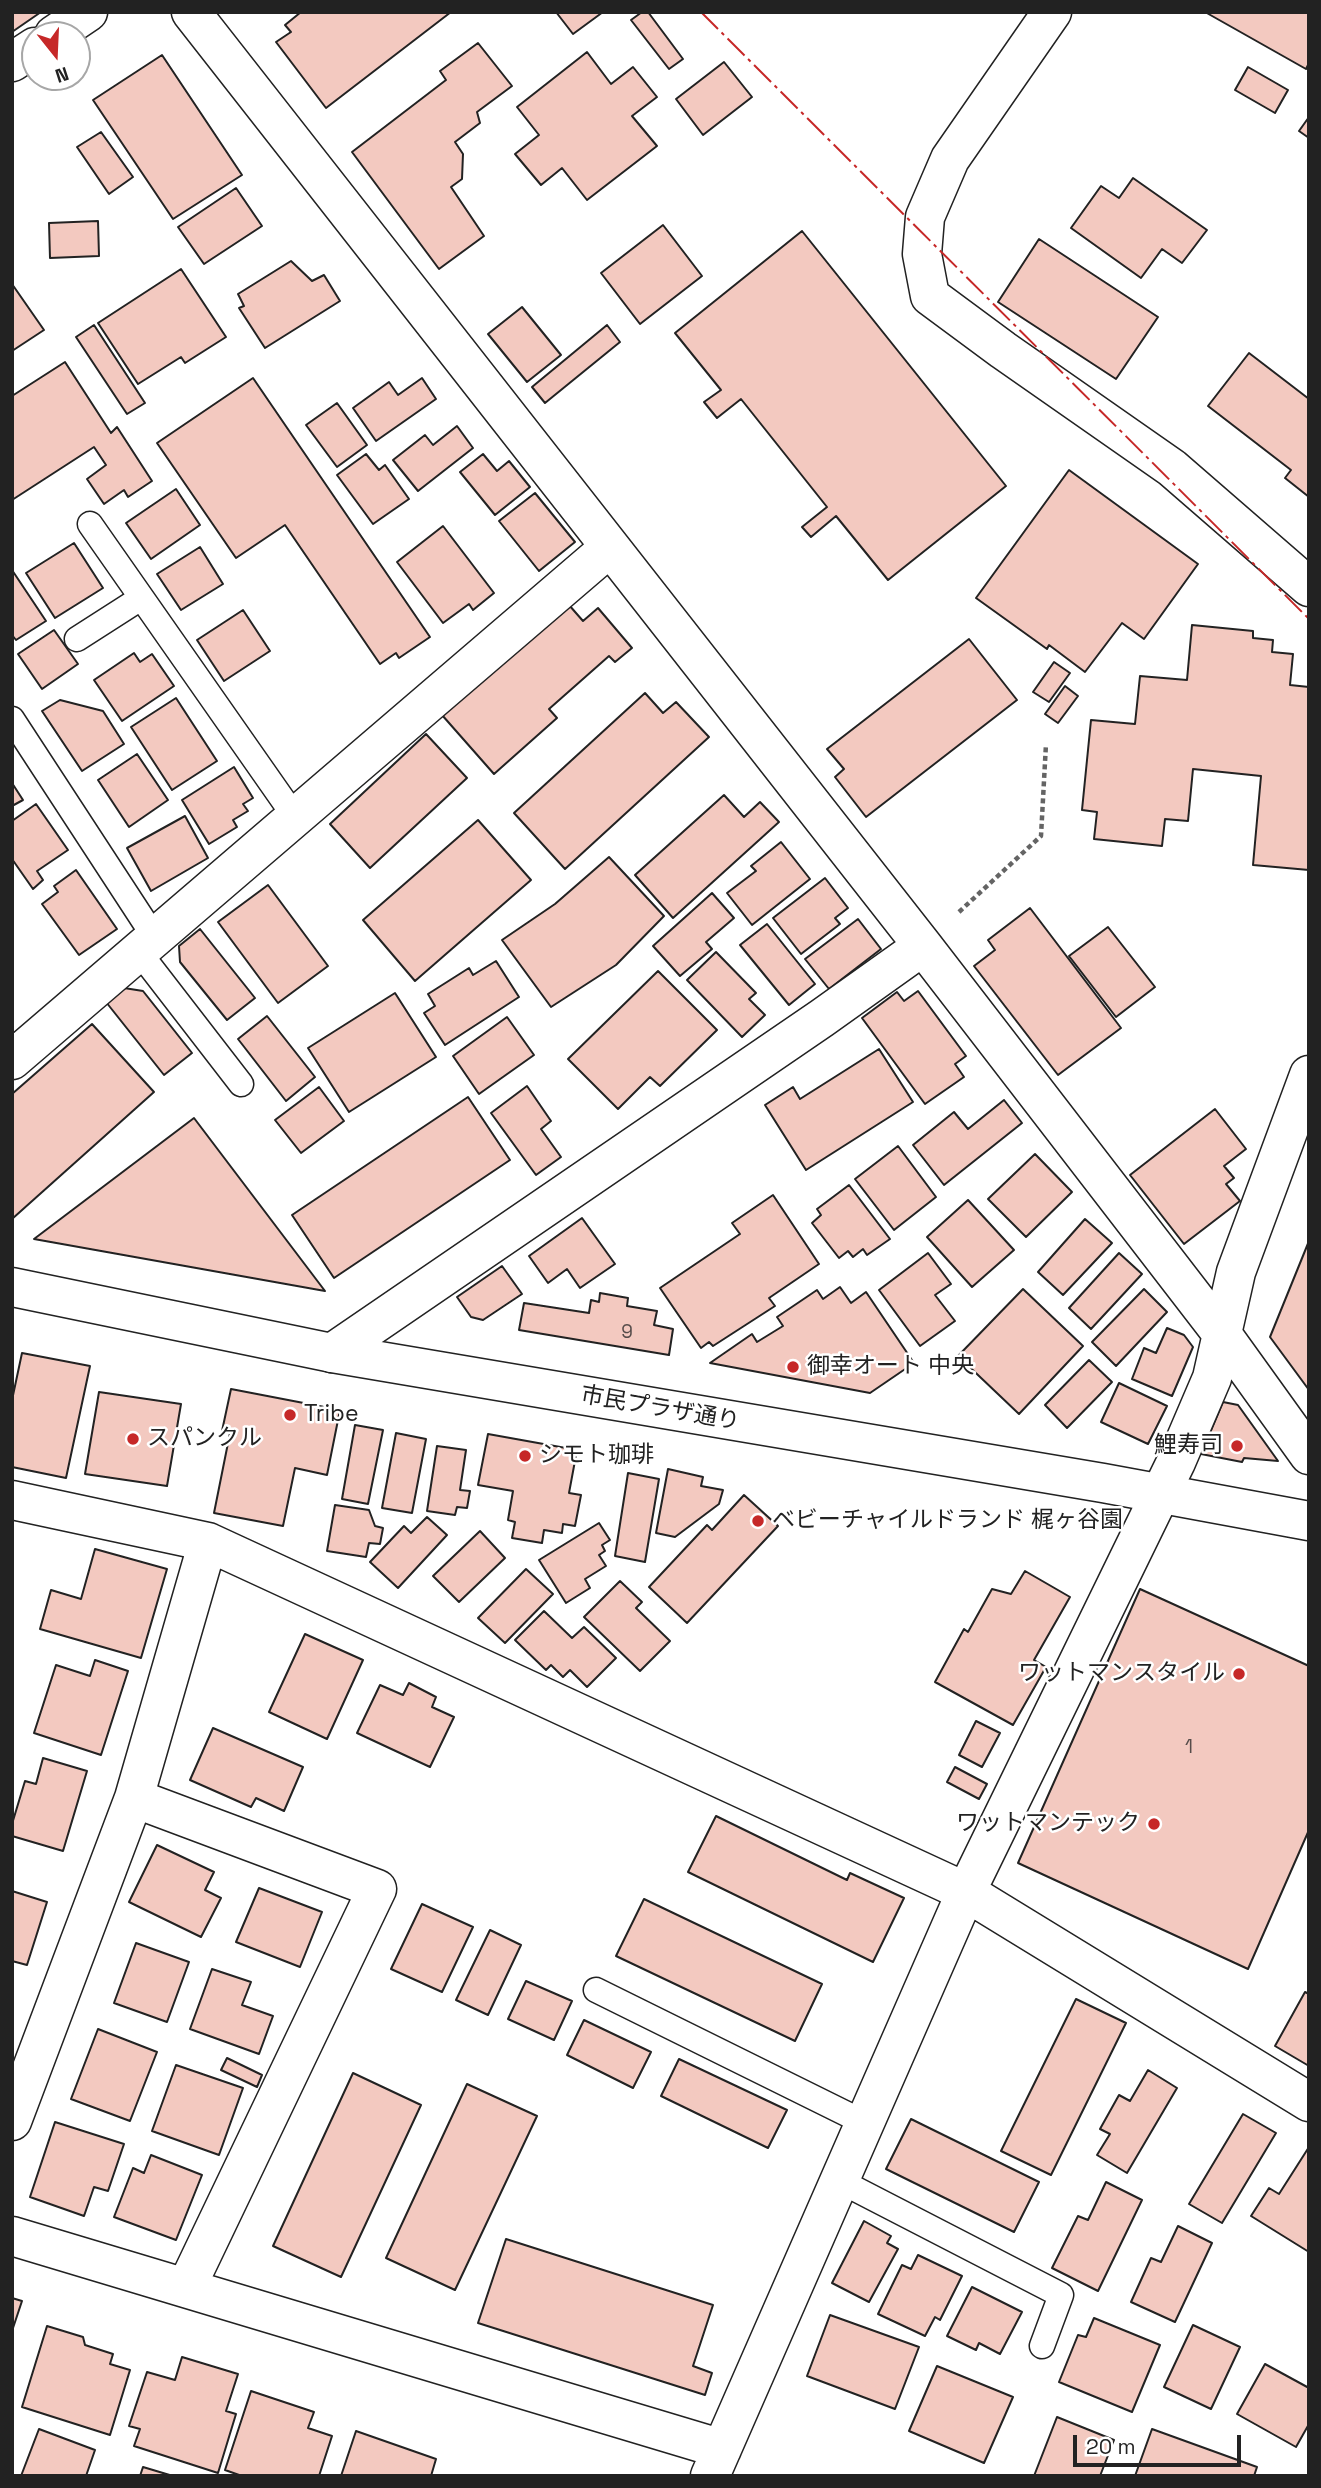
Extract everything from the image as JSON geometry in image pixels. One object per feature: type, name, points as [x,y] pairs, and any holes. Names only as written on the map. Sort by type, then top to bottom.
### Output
[{"type":"street","points":[[191,12],[923,946],[1222,1334],[1309,1455]]},
{"type":"street","points":[[1052,12],[950,159],[925,217],[922,254],[930,296],[1172,468],[1309,587]]},
{"type":"street","points":[[12,1060],[609,548]]},
{"type":"street","points":[[332,1353],[923,946]]},
{"type":"street","points":[[12,2236],[186,2288],[716,2463],[966,1892],[1160,1493],[1212,1378],[1236,1272],[1309,1075]]},
{"type":"street","name":"市民プラザ通り","points":[[12,1287],[332,1353],[1160,1493],[1309,1521]]},
{"type":"street","points":[[12,1500],[208,1542],[966,1892],[1309,2102]]},
{"type":"street","points":[[12,2121],[134,1798],[208,1542]]},
{"type":"street","points":[[134,1798],[377,1889],[186,2288]]},
{"type":"lane","points":[[90,524],[295,817]]},
{"type":"lane","points":[[78,639],[141,598]]},
{"type":"lane","points":[[12,719],[147,945],[241,1084]]},
{"type":"lane","points":[[596,1990],[865,2123]]},
{"type":"lane","points":[[840,2181],[1061,2295],[1042,2346]]},
{"type":"path","points":[[923,946],[1041,836],[1046,744]]},
{"type":"building","points":[[12,12],[41,12],[28,21],[21,21],[21,26],[12,32]]},
{"type":"building","points":[[301,12],[451,12],[326,108],[276,42],[291,32],[285,25]]},
{"type":"building","points":[[556,12],[603,12],[573,34]]},
{"type":"building","points":[[642,12],[648,12],[683,59],[669,69],[631,20]]},
{"type":"building","points":[[1205,12],[1309,12],[1309,63],[1306,69]]},
{"type":"building","points":[[478,43],[512,86],[477,112],[480,123],[455,142],[463,154],[462,179],[451,187],[484,236],[439,269],[352,152],[446,80],[440,71]]},
{"type":"building","points":[[587,52],[611,84],[633,67],[657,97],[632,116],[657,146],[587,200],[562,168],[541,185],[515,154],[539,135],[517,107]]},
{"type":"building","points":[[162,55],[242,175],[173,219],[93,100]]},
{"type":"building","points":[[724,62],[752,97],[703,135],[676,99]]},
{"type":"building","points":[[1248,67],[1288,90],[1275,113],[1235,90]]},
{"type":"building","points":[[1309,117],[1309,138],[1299,131]]},
{"type":"building","points":[[101,132],[133,177],[109,194],[77,147]]},
{"type":"building","points":[[1133,178],[1207,230],[1182,263],[1162,249],[1141,278],[1071,228],[1101,186],[1119,198]]},
{"type":"building","points":[[236,188],[262,226],[204,264],[178,227]]},
{"type":"building","points":[[98,221],[99,256],[50,258],[49,223]]},
{"type":"building","points":[[663,225],[702,276],[640,324],[601,273]]},
{"type":"building","points":[[802,231],[1006,486],[888,580],[836,516],[811,537],[802,527],[827,507],[741,399],[717,418],[704,402],[721,390],[675,333]]},
{"type":"building","points":[[1039,239],[1158,317],[1116,379],[998,302]]},
{"type":"building","points":[[291,261],[312,281],[324,275],[340,301],[265,348],[239,308],[244,306],[238,294]]},
{"type":"building","points":[[181,269],[226,337],[185,363],[181,357],[138,384],[98,323]]},
{"type":"building","points":[[12,284],[44,330],[12,351]]},
{"type":"building","points":[[522,307],[561,355],[527,382],[488,334]]},
{"type":"building","points":[[94,325],[145,403],[127,414],[76,337]]},
{"type":"building","points":[[607,325],[620,342],[545,403],[532,387]]},
{"type":"building","points":[[1249,353],[1309,399],[1309,497],[1285,478],[1291,470],[1208,406]]},
{"type":"building","points":[[65,362],[111,433],[117,427],[152,481],[128,497],[124,490],[104,504],[87,479],[106,465],[94,447],[12,500],[12,396]]},
{"type":"building","points":[[253,378],[430,637],[399,658],[396,653],[380,664],[285,525],[236,558],[157,443]]},
{"type":"building","points":[[422,378],[436,399],[376,441],[353,408],[389,382],[398,395]]},
{"type":"building","points":[[337,403],[367,445],[337,467],[306,425]]},
{"type":"building","points":[[457,426],[473,448],[418,491],[393,460],[425,435],[433,445]]},
{"type":"building","points":[[366,454],[379,470],[385,465],[409,499],[373,524],[337,475]]},
{"type":"building","points":[[483,454],[497,471],[509,461],[530,487],[495,515],[460,472]]},
{"type":"building","points":[[1069,470],[1198,564],[1144,639],[1122,623],[1085,672],[1049,645],[1047,649],[976,598]]},
{"type":"building","points":[[176,489],[200,525],[151,559],[126,523]]},
{"type":"building","points":[[535,493],[575,542],[539,571],[499,521]]},
{"type":"building","points":[[443,526],[494,593],[473,610],[469,604],[443,623],[397,562]]},
{"type":"building","points":[[74,543],[103,588],[55,618],[26,573]]},
{"type":"building","points":[[200,547],[223,584],[181,610],[157,574]]},
{"type":"building","points":[[12,570],[46,621],[16,640],[12,635]]},
{"type":"building","points":[[569,605],[583,621],[598,608],[632,648],[615,662],[609,656],[549,709],[557,718],[494,774],[442,715]]},
{"type":"building","points":[[243,610],[270,651],[224,681],[197,640]]},
{"type":"building","points":[[1192,625],[1253,631],[1253,638],[1273,640],[1272,652],[1293,654],[1290,685],[1309,687],[1309,870],[1253,865],[1261,776],[1193,769],[1188,821],[1165,819],[1162,846],[1094,839],[1097,812],[1082,810],[1091,720],[1135,724],[1140,676],[1187,680]]},
{"type":"building","points":[[54,630],[78,664],[42,689],[18,654]]},
{"type":"building","points":[[969,639],[1017,700],[866,817],[835,777],[844,769],[827,749]]},
{"type":"building","points":[[134,653],[140,662],[152,654],[174,686],[122,721],[94,680]]},
{"type":"building","points":[[1054,662],[1070,673],[1049,702],[1033,692]]},
{"type":"building","points":[[1065,686],[1078,696],[1058,723],[1045,714]]},
{"type":"building","points":[[645,693],[663,713],[676,702],[709,737],[565,869],[514,813]]},
{"type":"building","points":[[176,698],[217,761],[172,790],[131,727]]},
{"type":"building","points":[[60,700],[103,711],[124,744],[82,771],[42,711]]},
{"type":"building","points":[[426,734],[467,778],[370,868],[330,824]]},
{"type":"building","points":[[137,754],[168,800],[129,827],[98,780]]},
{"type":"building","points":[[234,767],[253,798],[243,804],[248,811],[233,820],[237,827],[209,844],[182,800]]},
{"type":"building","points":[[12,783],[23,800],[12,806]]},
{"type":"building","points":[[724,795],[744,817],[760,802],[779,822],[673,918],[635,875]]},
{"type":"building","points":[[36,804],[68,850],[37,871],[43,880],[33,889],[12,859],[12,821]]},
{"type":"building","points":[[185,816],[208,858],[151,891],[127,848]]},
{"type":"building","points":[[478,820],[531,880],[415,981],[363,920]]},
{"type":"building","points":[[781,842],[810,879],[752,925],[727,893],[756,871],[751,866]]},
{"type":"building","points":[[609,857],[664,916],[616,965],[551,1007],[502,940],[555,904]]},
{"type":"building","points":[[76,870],[117,929],[79,955],[42,904],[58,892],[54,886]]},
{"type":"building","points":[[825,878],[848,908],[835,918],[840,924],[801,954],[773,918]]},
{"type":"building","points":[[268,885],[328,966],[278,1003],[218,922]]},
{"type":"building","points":[[712,893],[734,918],[706,942],[712,949],[680,976],[653,946]]},
{"type":"building","points":[[1030,908],[1121,1028],[1058,1075],[974,966],[995,950],[988,940]]},
{"type":"building","points":[[858,919],[881,949],[829,989],[805,959]]},
{"type":"building","points":[[767,924],[815,984],[789,1005],[740,945]]},
{"type":"building","points":[[1108,927],[1155,987],[1116,1017],[1069,956]]},
{"type":"building","points":[[200,929],[255,998],[227,1020],[180,962],[179,946]]},
{"type":"building","points":[[716,952],[756,993],[749,999],[765,1015],[742,1037],[687,980]]},
{"type":"building","points":[[496,961],[519,997],[445,1045],[424,1013],[435,1006],[428,994],[469,968],[473,975]]},
{"type":"building","points":[[658,971],[717,1030],[660,1086],[650,1077],[618,1109],[568,1059]]},
{"type":"building","points":[[124,988],[143,991],[192,1053],[164,1075],[106,1002]]},
{"type":"building","points":[[918,991],[966,1056],[955,1064],[964,1077],[925,1104],[862,1018],[897,992],[904,1001]]},
{"type":"building","points":[[395,993],[436,1057],[349,1112],[308,1048]]},
{"type":"building","points":[[267,1016],[315,1077],[286,1101],[238,1039]]},
{"type":"building","points":[[507,1017],[534,1055],[479,1094],[453,1056]]},
{"type":"building","points":[[92,1024],[154,1092],[12,1219],[12,1094]]},
{"type":"building","points":[[879,1049],[913,1102],[806,1170],[765,1105],[793,1087],[800,1099]]},
{"type":"building","points":[[527,1086],[551,1121],[541,1129],[561,1157],[536,1175],[491,1113]]},
{"type":"building","points":[[319,1087],[344,1121],[301,1153],[275,1120]]},
{"type":"building","points":[[468,1097],[510,1160],[334,1278],[292,1215]]},
{"type":"building","points":[[1004,1100],[1022,1123],[944,1185],[913,1145],[954,1112],[968,1129]]},
{"type":"building","points":[[1215,1109],[1246,1149],[1224,1166],[1234,1178],[1226,1184],[1240,1201],[1184,1244],[1130,1175]]},
{"type":"building","points":[[194,1118],[325,1291],[34,1239]]},
{"type":"building","points":[[898,1146],[936,1197],[894,1230],[855,1179]]},
{"type":"building","points":[[1035,1154],[1072,1192],[1026,1237],[988,1199]]},
{"type":"building","points":[[849,1185],[890,1239],[867,1255],[863,1249],[853,1257],[848,1251],[839,1258],[812,1223],[821,1215],[817,1209]]},
{"type":"building","points":[[773,1195],[819,1264],[769,1298],[775,1306],[713,1346],[709,1342],[701,1348],[660,1288],[740,1234],[732,1223]]},
{"type":"building","points":[[968,1200],[1014,1250],[972,1287],[927,1237]]},
{"type":"building","points":[[582,1218],[615,1264],[580,1288],[567,1269],[548,1283],[529,1256]]},
{"type":"building","points":[[1085,1219],[1112,1243],[1063,1295],[1038,1272]]},
{"type":"building","points":[[1309,1241],[1309,1390],[1270,1337]]},
{"type":"building","points":[[928,1253],[951,1284],[935,1295],[955,1321],[920,1346],[879,1290]]},
{"type":"building","points":[[1119,1253],[1142,1274],[1091,1329],[1069,1308]]},
{"type":"building","points":[[502,1266],[522,1294],[483,1320],[471,1317],[457,1297]]},
{"type":"building","points":[[840,1287],[851,1303],[866,1292],[914,1363],[870,1393],[710,1363],[752,1334],[757,1342],[783,1326],[777,1317],[817,1290],[823,1299]]},
{"type":"building","points":[[1023,1289],[1083,1346],[1019,1414],[958,1356]]},
{"type":"building","points":[[1144,1289],[1167,1312],[1116,1366],[1092,1342]]},
{"type":"building","points":[[600,1293],[628,1298],[627,1306],[657,1311],[654,1325],[673,1329],[669,1355],[519,1330],[524,1303],[589,1313],[591,1300],[599,1302]]},
{"type":"building","points":[[1167,1328],[1184,1335],[1193,1347],[1172,1396],[1132,1379],[1144,1348],[1156,1353]]},
{"type":"building","points":[[22,1353],[90,1366],[66,1478],[12,1467],[12,1400]]},
{"type":"building","points":[[1089,1360],[1112,1382],[1067,1428],[1045,1405]]},
{"type":"building","points":[[1119,1383],[1167,1406],[1148,1444],[1101,1422]]},
{"type":"building","points":[[231,1389],[340,1410],[327,1475],[295,1468],[283,1526],[214,1513],[230,1433],[222,1431]]},
{"type":"building","name":"スパンクル","points":[[99,1392],[181,1404],[167,1486],[85,1474]]},
{"type":"building","points":[[1223,1402],[1238,1405],[1278,1461],[1244,1458],[1242,1462],[1201,1454]]},
{"type":"building","points":[[355,1425],[383,1430],[368,1504],[342,1499]]},
{"type":"building","points":[[396,1433],[426,1439],[412,1513],[382,1508]]},
{"type":"building","points":[[488,1434],[577,1450],[569,1493],[581,1495],[575,1526],[563,1524],[562,1533],[544,1530],[542,1543],[512,1538],[515,1522],[508,1520],[513,1491],[478,1485]]},
{"type":"building","points":[[437,1446],[466,1450],[460,1490],[470,1491],[467,1508],[457,1507],[455,1515],[427,1511]]},
{"type":"building","points":[[668,1469],[703,1477],[701,1486],[723,1490],[719,1504],[675,1537],[656,1533]]},
{"type":"building","points":[[628,1473],[659,1479],[645,1562],[615,1556]]},
{"type":"building","points":[[744,1495],[778,1526],[687,1623],[649,1587],[707,1525],[712,1530]]},
{"type":"building","points":[[335,1505],[369,1510],[375,1526],[383,1528],[380,1544],[369,1543],[366,1557],[327,1551]]},
{"type":"building","points":[[427,1517],[447,1535],[398,1588],[370,1562],[404,1526],[411,1533]]},
{"type":"building","points":[[599,1523],[610,1540],[602,1545],[605,1551],[599,1555],[606,1566],[585,1579],[590,1588],[566,1603],[539,1560]]},
{"type":"building","points":[[480,1531],[505,1558],[459,1602],[433,1576]]},
{"type":"building","points":[[95,1549],[167,1569],[141,1658],[40,1629],[51,1590],[81,1599]]},
{"type":"building","points":[[526,1569],[553,1594],[505,1643],[478,1618]]},
{"type":"building","points":[[1025,1571],[1070,1597],[1034,1660],[1046,1667],[1013,1725],[935,1682],[964,1629],[968,1632],[992,1589],[1011,1594]]},
{"type":"building","points":[[620,1581],[642,1602],[636,1608],[670,1641],[640,1671],[584,1617]]},
{"type":"building","points":[[1140,1589],[1309,1666],[1309,1830],[1248,1969],[1018,1863]]},
{"type":"building","points":[[544,1611],[572,1638],[584,1627],[616,1658],[587,1687],[570,1670],[563,1677],[551,1665],[546,1670],[515,1640]]},
{"type":"building","points":[[305,1634],[363,1660],[327,1739],[269,1712]]},
{"type":"building","points":[[95,1660],[128,1671],[101,1755],[34,1733],[56,1665],[90,1676]]},
{"type":"building","points":[[409,1683],[436,1697],[432,1707],[454,1717],[430,1767],[357,1733],[380,1685],[403,1695]]},
{"type":"building","points":[[976,1721],[1000,1733],[982,1767],[959,1755]]},
{"type":"building","points":[[213,1728],[303,1767],[284,1811],[256,1798],[251,1807],[190,1780]]},
{"type":"building","points":[[43,1758],[87,1771],[63,1851],[12,1836],[12,1824],[25,1781],[36,1784]]},
{"type":"building","points":[[955,1767],[987,1784],[979,1799],[947,1782]]},
{"type":"building","points":[[716,1816],[847,1880],[850,1873],[904,1898],[873,1962],[688,1872]]},
{"type":"building","points":[[157,1845],[214,1872],[205,1890],[221,1898],[201,1937],[129,1902]]},
{"type":"building","points":[[259,1888],[322,1912],[300,1967],[236,1942]]},
{"type":"building","points":[[12,1891],[47,1902],[27,1965],[12,1961]]},
{"type":"building","points":[[644,1899],[822,1984],[795,2041],[616,1956]]},
{"type":"building","points":[[422,1904],[473,1927],[442,1992],[391,1969]]},
{"type":"building","points":[[490,1930],[521,1945],[488,2015],[456,2000]]},
{"type":"building","points":[[136,1943],[189,1962],[167,2022],[114,2003]]},
{"type":"building","points":[[212,1969],[251,1982],[242,2005],[273,2016],[259,2054],[190,2029]]},
{"type":"building","points":[[526,1981],[572,2001],[554,2040],[508,2019]]},
{"type":"building","points":[[1305,1992],[1309,1994],[1309,2066],[1275,2046]]},
{"type":"building","points":[[1076,1999],[1126,2023],[1051,2175],[1001,2151]]},
{"type":"building","points":[[584,2020],[651,2052],[633,2088],[567,2055]]},
{"type":"building","points":[[98,2029],[157,2052],[130,2121],[71,2099]]},
{"type":"building","points":[[227,2058],[262,2075],[257,2087],[221,2070]]},
{"type":"building","points":[[679,2059],[787,2110],[768,2148],[661,2096]]},
{"type":"building","points":[[176,2065],[243,2088],[219,2155],[152,2131]]},
{"type":"building","points":[[1148,2070],[1177,2088],[1127,2173],[1097,2155],[1110,2134],[1100,2129],[1119,2095],[1130,2101]]},
{"type":"building","points":[[353,2073],[421,2105],[341,2277],[273,2246]]},
{"type":"building","points":[[467,2084],[537,2116],[455,2290],[386,2258]]},
{"type":"building","points":[[1243,2114],[1276,2133],[1222,2223],[1189,2204]]},
{"type":"building","points":[[911,2119],[1039,2182],[1014,2232],[886,2169]]},
{"type":"building","points":[[55,2122],[124,2144],[108,2191],[94,2187],[84,2216],[30,2197]]},
{"type":"building","points":[[1309,2147],[1309,2252],[1251,2216],[1269,2188],[1279,2194]]},
{"type":"building","points":[[151,2155],[202,2175],[176,2240],[114,2217],[133,2168],[144,2173]]},
{"type":"building","points":[[1106,2182],[1142,2200],[1098,2291],[1052,2268],[1078,2216],[1088,2220]]},
{"type":"building","points":[[864,2221],[891,2236],[887,2243],[898,2249],[869,2302],[832,2283]]},
{"type":"building","points":[[1178,2226],[1212,2243],[1175,2322],[1131,2302],[1151,2258],[1161,2262]]},
{"type":"building","points":[[506,2239],[713,2305],[693,2366],[712,2373],[705,2395],[478,2323]]},
{"type":"building","points":[[918,2255],[962,2276],[940,2320],[935,2317],[925,2336],[878,2314],[902,2265],[911,2269]]},
{"type":"building","points":[[972,2287],[1022,2312],[1000,2354],[979,2343],[976,2350],[947,2336]]},
{"type":"building","points":[[12,2298],[22,2301],[12,2331]]},
{"type":"building","points":[[830,2315],[919,2347],[895,2409],[807,2376]]},
{"type":"building","points":[[1094,2318],[1160,2345],[1132,2412],[1059,2382],[1078,2335],[1086,2337]]},
{"type":"building","points":[[1193,2325],[1240,2347],[1211,2409],[1164,2387]]},
{"type":"building","points":[[47,2326],[83,2337],[85,2345],[113,2354],[110,2364],[130,2370],[110,2435],[22,2407]]},
{"type":"building","points":[[182,2357],[238,2374],[226,2411],[236,2414],[218,2473],[134,2446],[140,2429],[129,2426],[147,2372],[175,2380]]},
{"type":"building","points":[[1265,2364],[1309,2388],[1309,2424],[1296,2447],[1237,2414]]},
{"type":"building","points":[[937,2366],[1013,2397],[984,2463],[909,2431]]},
{"type":"building","points":[[251,2391],[314,2412],[308,2428],[332,2436],[319,2476],[242,2476],[225,2470]]},
{"type":"building","points":[[1057,2417],[1114,2440],[1100,2476],[1034,2476]]},
{"type":"building","points":[[39,2429],[95,2450],[86,2476],[21,2476]]},
{"type":"building","points":[[1152,2429],[1257,2467],[1254,2476],[1135,2476]]},
{"type":"building","points":[[356,2431],[436,2459],[431,2476],[341,2476]]},
{"type":"building","points":[[143,2467],[173,2476],[140,2476]]},
{"type":"power","points":[[701,12],[1309,619]]},
{"type":"place","name":"御幸オート 中央","points":[[793,1367]]},
{"type":"place","name":"Tribe","points":[[290,1415]]},
{"type":"place","name":"スパンクル","points":[[133,1439]]},
{"type":"place","name":"鯉寿司","points":[[1237,1446]]},
{"type":"place","name":"シモト珈琲","points":[[525,1456]]},
{"type":"place","name":"ベビーチャイルドランド 梶ヶ谷園","points":[[758,1521]]},
{"type":"place","name":"ワットマンスタイル","points":[[1239,1674]]},
{"type":"place","name":"ワットマンテック","points":[[1154,1824]]}]
